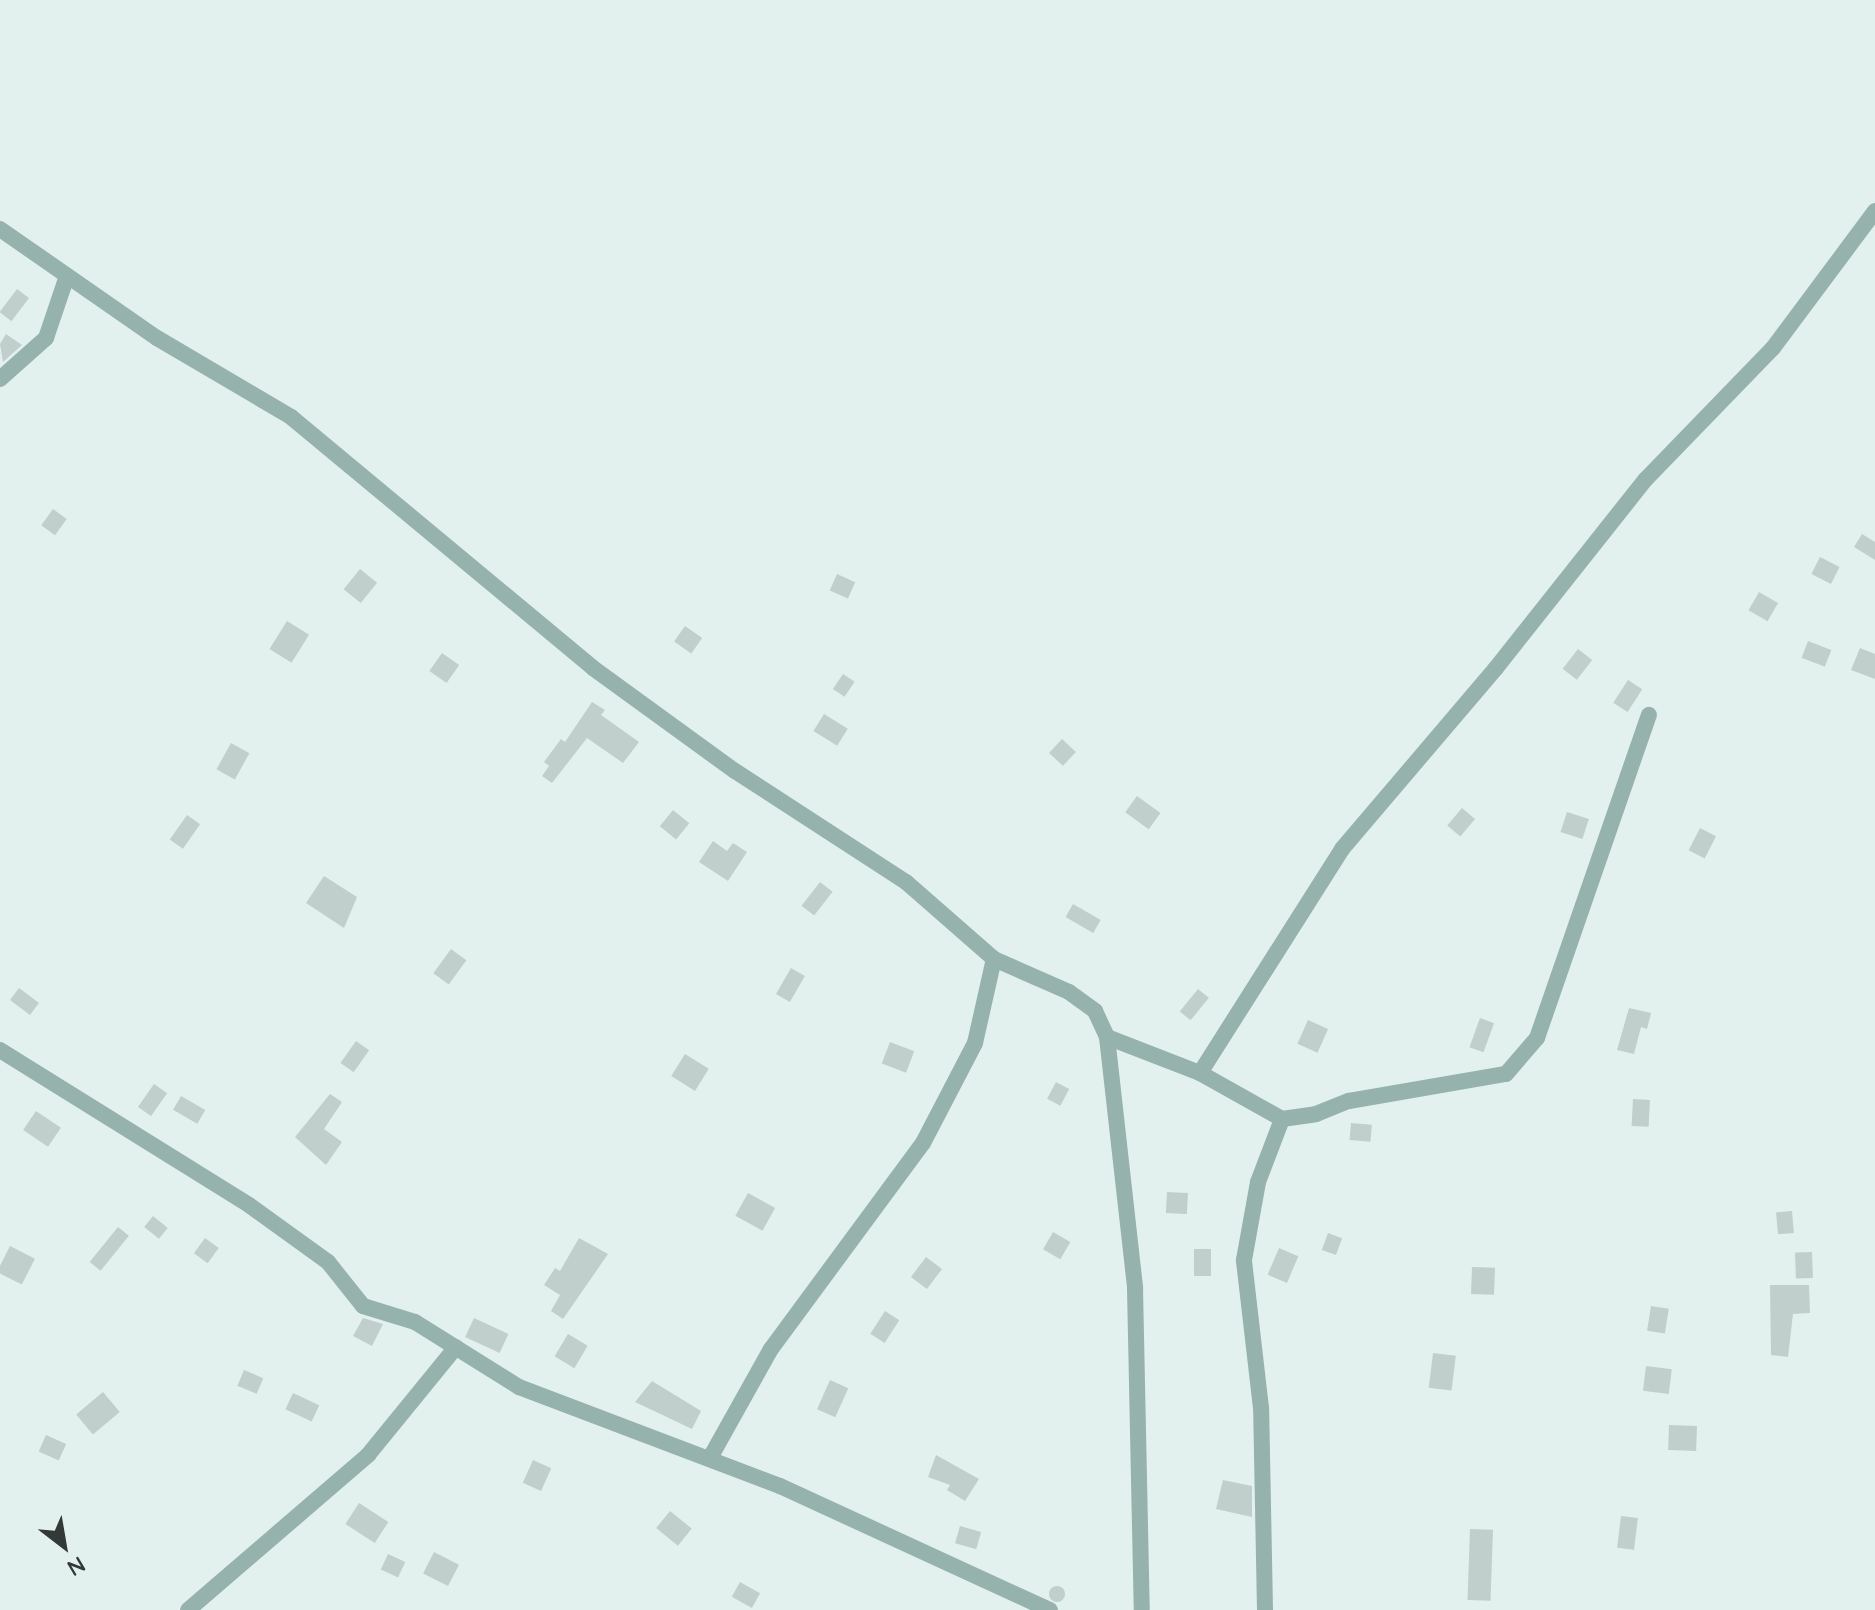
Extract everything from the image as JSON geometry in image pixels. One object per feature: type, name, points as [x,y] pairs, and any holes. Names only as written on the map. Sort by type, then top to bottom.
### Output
[{"type":"street","points":[[1200,1073],[1342,849],[1496,668],[1646,479],[1773,348],[1875,211]]},
{"type":"street","points":[[0,229],[157,338],[291,417],[567,648],[735,771],[906,882],[962,936],[994,959],[1069,992],[1095,1011],[1107,1037],[1135,1288],[1142,1610]]},
{"type":"street","points":[[0,379],[46,338],[67,276]]},
{"type":"street","points":[[1107,1037],[1200,1073],[1282,1119],[1349,1101],[1506,1074],[1517,1068],[1537,1038],[1649,715]]},
{"type":"street","points":[[710,1458],[771,1349],[923,1143],[975,1043],[994,959]]},
{"type":"street","points":[[0,1050],[249,1205],[328,1262],[363,1306],[415,1322],[519,1387],[710,1458],[1050,1610]]},
{"type":"street","points":[[1265,1610],[1261,1408],[1244,1260],[1258,1182],[1282,1119]]},
{"type":"street","points":[[188,1610],[368,1455],[456,1347]]},
{"type":"building","points":[[17,289],[29,298],[12,321],[0,312]]},
{"type":"building","points":[[6,334],[22,345],[3,362],[0,344]]},
{"type":"building","points":[[53,509],[67,519],[55,535],[41,525]]},
{"type":"building","points":[[1862,534],[1875,542],[1875,560],[1854,547]]},
{"type":"building","points":[[1820,557],[1840,567],[1831,584],[1811,574]]},
{"type":"building","points":[[360,569],[377,583],[361,603],[344,589]]},
{"type":"building","points":[[837,574],[855,582],[848,599],[830,590]]},
{"type":"building","points":[[1759,592],[1778,603],[1768,621],[1748,610]]},
{"type":"building","points":[[287,621],[309,635],[292,663],[270,649]]},
{"type":"building","points":[[685,626],[702,638],[691,654],[674,642]]},
{"type":"building","points":[[1808,641],[1831,650],[1825,667],[1802,658]]},
{"type":"building","points":[[1860,648],[1875,654],[1875,679],[1851,670]]},
{"type":"building","points":[[1578,649],[1592,660],[1577,680],[1563,669]]},
{"type":"building","points":[[442,653],[459,665],[447,683],[429,671]]},
{"type":"building","points":[[843,674],[855,682],[845,697],[833,689]]},
{"type":"building","points":[[1628,680],[1642,689],[1628,712],[1613,703]]},
{"type":"building","points":[[592,702],[605,710],[601,715],[639,742],[623,763],[587,738],[552,783],[542,776],[549,766],[544,762],[561,739],[565,742]]},
{"type":"building","points":[[824,714],[848,729],[837,746],[813,731]]},
{"type":"building","points":[[1062,739],[1076,752],[1063,766],[1049,753]]},
{"type":"building","points":[[231,743],[249,753],[235,779],[216,769]]},
{"type":"building","points":[[1137,796],[1160,813],[1149,829],[1125,812]]},
{"type":"building","points":[[1462,808],[1475,819],[1460,837],[1447,826]]},
{"type":"building","points":[[673,810],[689,823],[676,840],[660,826]]},
{"type":"building","points":[[1567,812],[1589,819],[1582,839],[1561,832]]},
{"type":"building","points":[[187,815],[200,824],[183,849],[170,840]]},
{"type":"building","points":[[1700,828],[1716,836],[1705,858],[1689,850]]},
{"type":"building","points":[[713,841],[727,851],[733,843],[747,852],[728,881],[699,862]]},
{"type":"building","points":[[324,876],[357,897],[344,928],[306,903]]},
{"type":"building","points":[[820,882],[833,892],[814,915],[802,906]]},
{"type":"building","points":[[1073,904],[1101,920],[1093,933],[1066,917]]},
{"type":"building","points":[[451,949],[466,960],[449,984],[433,973]]},
{"type":"building","points":[[791,968],[805,976],[790,1002],[776,994]]},
{"type":"building","points":[[19,988],[39,1003],[30,1015],[10,1000]]},
{"type":"building","points":[[1198,989],[1209,998],[1191,1020],[1180,1012]]},
{"type":"building","points":[[1629,1008],[1651,1013],[1647,1029],[1641,1027],[1634,1054],[1617,1050]]},
{"type":"building","points":[[1480,1018],[1494,1023],[1483,1052],[1469,1047]]},
{"type":"building","points":[[1308,1020],[1328,1029],[1318,1053],[1297,1044]]},
{"type":"building","points":[[356,1041],[369,1050],[354,1072],[341,1063]]},
{"type":"building","points":[[890,1042],[914,1051],[906,1073],[882,1063]]},
{"type":"building","points":[[685,1054],[709,1069],[695,1091],[671,1076]]},
{"type":"building","points":[[1056,1082],[1069,1089],[1060,1106],[1047,1099]]},
{"type":"building","points":[[154,1084],[167,1093],[151,1116],[138,1107]]},
{"type":"building","points":[[330,1094],[342,1102],[324,1129],[342,1142],[326,1165],[295,1137]]},
{"type":"building","points":[[181,1096],[205,1110],[197,1124],[173,1110]]},
{"type":"building","points":[[1633,1099],[1650,1100],[1649,1127],[1632,1126]]},
{"type":"building","points":[[36,1111],[61,1128],[48,1147],[23,1130]]},
{"type":"building","points":[[1351,1123],[1372,1125],[1370,1142],[1350,1140]]},
{"type":"building","points":[[1167,1192],[1188,1193],[1187,1214],[1166,1213]]},
{"type":"building","points":[[748,1193],[775,1208],[763,1231],[735,1216]]},
{"type":"building","points":[[1792,1211],[1794,1233],[1778,1234],[1776,1212]]},
{"type":"building","points":[[153,1216],[168,1228],[159,1239],[144,1227]]},
{"type":"building","points":[[118,1227],[129,1236],[101,1271],[90,1262]]},
{"type":"building","points":[[1053,1232],[1070,1242],[1060,1259],[1043,1249]]},
{"type":"building","points":[[1328,1233],[1342,1238],[1336,1255],[1322,1250]]},
{"type":"building","points":[[205,1238],[219,1248],[208,1263],[194,1253]]},
{"type":"building","points":[[579,1238],[608,1254],[563,1319],[551,1311],[560,1295],[544,1285],[555,1268],[560,1271]]},
{"type":"building","points":[[10,1246],[35,1259],[22,1285],[0,1273],[0,1266]]},
{"type":"building","points":[[1279,1248],[1298,1256],[1287,1283],[1268,1275]]},
{"type":"building","points":[[1194,1249],[1211,1249],[1211,1276],[1194,1276]]},
{"type":"building","points":[[1812,1252],[1813,1278],[1796,1279],[1795,1253]]},
{"type":"building","points":[[926,1257],[942,1269],[927,1289],[911,1277]]},
{"type":"building","points":[[1472,1267],[1495,1268],[1494,1295],[1471,1294]]},
{"type":"building","points":[[1770,1285],[1809,1285],[1810,1313],[1793,1314],[1788,1357],[1771,1355]]},
{"type":"building","points":[[1651,1306],[1669,1309],[1665,1334],[1647,1331]]},
{"type":"building","points":[[885,1311],[899,1320],[885,1343],[870,1334]]},
{"type":"building","points":[[363,1318],[383,1324],[372,1346],[353,1336]]},
{"type":"building","points":[[474,1318],[508,1334],[500,1353],[465,1337]]},
{"type":"building","points":[[568,1334],[588,1346],[574,1368],[555,1356]]},
{"type":"building","points":[[1433,1353],[1456,1356],[1452,1391],[1429,1388]]},
{"type":"building","points":[[1646,1366],[1672,1369],[1669,1394],[1643,1391]]},
{"type":"building","points":[[244,1370],[263,1378],[257,1394],[237,1386]]},
{"type":"building","points":[[830,1380],[848,1388],[835,1417],[817,1409]]},
{"type":"building","points":[[652,1381],[701,1411],[692,1429],[635,1402]]},
{"type":"building","points":[[103,1392],[120,1412],[93,1434],[76,1414]]},
{"type":"building","points":[[293,1393],[319,1405],[312,1422],[285,1409]]},
{"type":"building","points":[[1669,1425],[1697,1426],[1696,1451],[1668,1450]]},
{"type":"building","points":[[46,1435],[66,1444],[59,1460],[39,1451]]},
{"type":"building","points":[[936,1455],[979,1479],[965,1501],[947,1490],[950,1485],[928,1477]]},
{"type":"building","points":[[533,1460],[551,1468],[541,1491],[523,1483]]},
{"type":"building","points":[[1223,1480],[1252,1486],[1252,1517],[1216,1509]]},
{"type":"building","points":[[359,1503],[388,1522],[375,1543],[345,1524]]},
{"type":"building","points":[[670,1511],[692,1529],[678,1546],[656,1528]]},
{"type":"building","points":[[1621,1516],[1638,1518],[1634,1550],[1617,1548]]},
{"type":"building","points":[[960,1526],[981,1532],[976,1549],[955,1543]]},
{"type":"building","points":[[1470,1529],[1493,1530],[1491,1601],[1468,1600]]},
{"type":"building","points":[[434,1552],[459,1565],[448,1586],[423,1573]]},
{"type":"building","points":[[388,1554],[405,1562],[398,1577],[381,1569]]},
{"type":"building","points":[[740,1582],[760,1593],[752,1608],[732,1597]]},
{"type":"building","points":[[1054,1586],[1060,1586],[1065,1594],[1063,1600],[1054,1602],[1049,1597],[1049,1591]]}]
